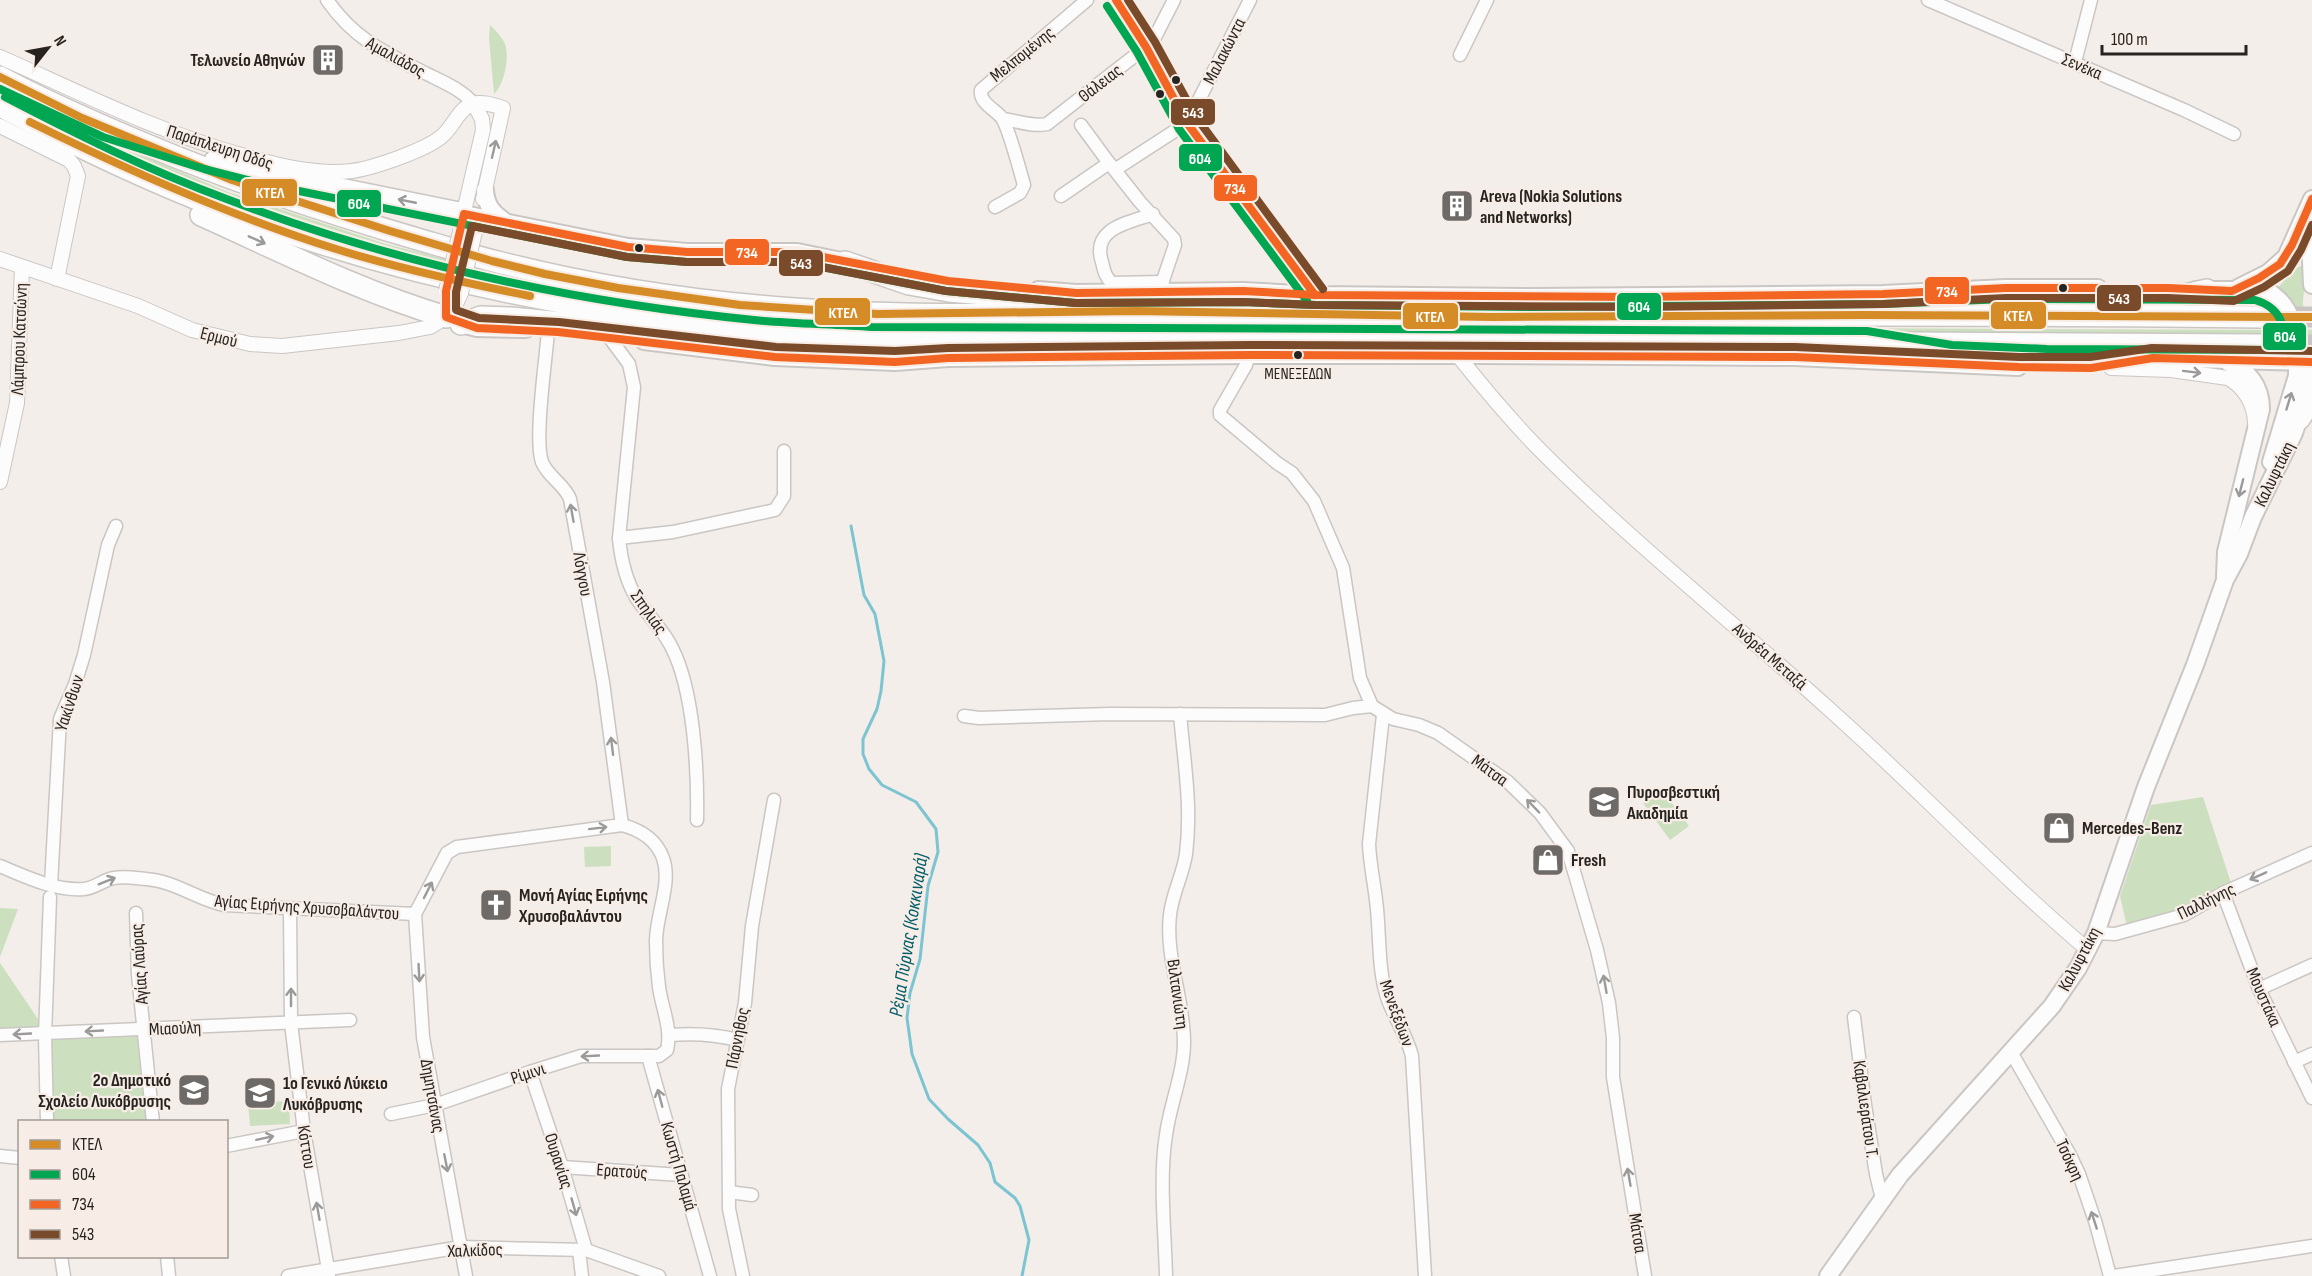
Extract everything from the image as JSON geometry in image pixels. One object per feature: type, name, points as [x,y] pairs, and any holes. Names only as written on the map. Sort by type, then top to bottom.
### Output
[{"type":"highway","points":[[0,77],[106,127],[232,180],[345,218],[492,261],[618,288],[740,305],[877,314],[1137,311],[1492,317],[1864,315],[2264,317]]},
{"type":"highway","points":[[0,106],[94,155],[222,209],[381,261],[494,290],[670,320],[738,329],[872,337],[2264,345]]},
{"type":"highway","points":[[106,127],[207,159],[470,220]]},
{"type":"highway","points":[[94,155],[130,180],[170,201],[333,274],[414,308],[453,320],[481,317],[511,318],[739,338],[797,338],[821,333]]},
{"type":"highway","points":[[845,262],[909,284],[949,291],[1081,302],[1137,311]]},
{"type":"highway","points":[[1864,315],[1934,303],[2072,298],[2171,298],[2207,290]]},
{"type":"highway","points":[[1867,342],[1951,355],[2152,358]]},
{"type":"highway","points":[[2299,419],[2312,399]]},
{"type":"main road","points":[[484,190],[489,208],[503,220]]},
{"type":"main road","points":[[2232,291],[2259,278],[2280,264],[2292,245],[2312,199]]},
{"type":"main road","points":[[2312,219],[2310,238],[2312,285]]},
{"type":"main road","points":[[470,220],[503,220],[628,247],[687,252],[798,252],[948,281],[1076,293],[1161,287],[1314,295],[1637,297],[1883,294],[2006,288],[2257,290],[2272,294],[2283,304],[2292,320],[2307,362]]},
{"type":"main road","points":[[453,320],[477,328],[548,331],[775,357],[875,361],[1249,355],[1795,357],[1952,365],[2091,368],[2152,358],[2307,362]]},
{"type":"main road","name":"Καλυφτάκη","points":[[2217,360],[2240,368],[2255,383],[2261,400],[2259,418],[2226,552],[2225,580]]},
{"type":"main road","points":[[2253,517],[2297,376],[2307,362]]},
{"type":"main road","name":"Καλυφτάκη","points":[[1828,1276],[1900,1175],[2012,1052],[2066,988],[2088,950],[2096,933],[2146,787],[2195,665],[2225,580],[2294,433],[2309,386],[2307,362]]},
{"type":"street","name":"Αμαλιάδος","points":[[327,0],[351,30],[368,43],[460,91],[474,104]]},
{"type":"street","name":"Μελπομένης","points":[[1003,119],[983,100],[980,94],[984,85],[1087,0]]},
{"type":"street","points":[[1116,0],[1146,47],[1187,123],[1314,295]]},
{"type":"street","name":"Θάλειας","points":[[1003,119],[1035,126],[1047,124],[1146,47],[1155,37],[1174,0]]},
{"type":"street","name":"Μαλακώντα","points":[[1060,196],[1187,123],[1250,0]]},
{"type":"street","points":[[1460,56],[1487,0]]},
{"type":"street","name":"Σενέκα","points":[[1928,0],[2184,110],[2234,134]]},
{"type":"street","points":[[2074,62],[2091,0]]},
{"type":"street","name":"Παράπλευρη Οδός","points":[[0,57],[180,137],[283,167],[315,172],[355,171],[405,154],[442,136],[462,112],[474,104]]},
{"type":"street","points":[[453,320],[446,291],[470,220],[484,190],[503,108],[489,104],[474,104],[482,119],[483,130],[470,220],[461,293],[455,306],[453,320]]},
{"type":"street","points":[[994,207],[1020,193],[1024,185],[1003,119]]},
{"type":"street","points":[[1081,125],[1140,202],[1153,214],[1174,238],[1161,287],[1112,283],[1107,278],[1098,250],[1102,237],[1110,231],[1153,214]]},
{"type":"street","points":[[0,126],[69,160],[78,176],[57,279]]},
{"type":"street","name":"Ερμού","points":[[0,259],[138,306],[192,330],[250,344],[282,346],[399,333],[453,320]]},
{"type":"street","name":"Λάμπρου Κατσώνη","points":[[0,482],[17,403],[22,267]]},
{"type":"street","name":"Λόγγου","points":[[548,331],[540,451],[548,472],[570,499],[605,693],[622,825]]},
{"type":"street","name":"Σπηλιάς","points":[[609,337],[629,364],[633,387],[620,538],[621,558],[630,586],[662,629],[680,665],[686,687],[698,782],[697,820]]},
{"type":"street","name":"Μάτσα","points":[[1249,355],[1246,365],[1220,410],[1220,415],[1277,463],[1292,472],[1314,501],[1343,568],[1360,678],[1372,706],[1383,715],[1438,733],[1508,782],[1540,813],[1568,851],[1586,907],[1607,993],[1613,1038],[1613,1077],[1645,1276]]},
{"type":"street","name":"Ανδρέα Μεταξά","points":[[1459,357],[1505,411],[1558,467],[1646,549],[1859,735],[1980,852],[2088,950]]},
{"type":"street","points":[[2091,368],[2171,370],[2228,378],[2241,388],[2251,403],[2255,417],[2255,431]]},
{"type":"street","points":[[620,538],[673,532],[775,510],[784,496],[784,451]]},
{"type":"street","name":"Υακίνθων","points":[[48,1120],[45,1033],[60,719],[84,656],[108,545],[116,526]]},
{"type":"street","points":[[964,716],[979,718],[1180,714],[1324,715],[1372,706]]},
{"type":"street","name":"Βιλτανιώτη","points":[[1166,1276],[1164,1156],[1184,1044],[1169,930],[1171,906],[1184,864],[1189,818],[1180,714]]},
{"type":"street","name":"Μενεξέδων","points":[[1383,715],[1370,830],[1370,861],[1377,905],[1384,983],[1389,1002],[1408,1041],[1412,1056],[1425,1276]]},
{"type":"street","name":"Πάρνηθος","points":[[743,1276],[731,1224],[728,1089],[745,1003],[752,926],[774,800]]},
{"type":"street","points":[[622,825],[649,836],[660,850],[666,868],[656,952],[659,986],[670,1035],[697,1032],[738,1040]]},
{"type":"street","name":"Αγίας Ειρήνης Χρυσοβαλάντου","points":[[0,866],[31,879],[50,891],[86,889],[112,878],[148,879],[181,887],[199,898],[224,905],[415,915],[447,853],[454,848],[622,825]]},
{"type":"street","name":"Παλλήνης","points":[[2096,933],[2115,934],[2184,915],[2223,893],[2312,853]]},
{"type":"street","name":"Μουστάκα","points":[[2223,893],[2259,988],[2312,1098]]},
{"type":"street","name":"Κόττου","points":[[290,909],[291,1023],[304,1131],[328,1273]]},
{"type":"street","name":"Αγίας Λαύρας","points":[[136,913],[138,975],[153,1120]]},
{"type":"street","name":"Δημητσάνας","points":[[415,915],[423,1037],[466,1276]]},
{"type":"street","points":[[2259,988],[2312,965]]},
{"type":"street","name":"Καβαλιεράτου Τ.","points":[[1854,1017],[1863,1095],[1882,1199]]},
{"type":"street","name":"Μιαούλη","points":[[0,1035],[350,1020]]},
{"type":"street","name":"Ρίμινι","points":[[391,1114],[435,1105],[581,1056],[659,1056],[667,1050],[670,1035]]},
{"type":"street","name":"Τσόκρη","points":[[2012,1052],[2079,1174],[2112,1276]]},
{"type":"street","points":[[2294,1062],[2312,1054]]},
{"type":"street","name":"Κωστή Παλαμά","points":[[648,1056],[710,1276]]},
{"type":"street","name":"Ουρανίας","points":[[530,1072],[562,1167],[583,1250],[582,1276]]},
{"type":"street","points":[[228,1146],[304,1131]]},
{"type":"street","points":[[0,1156],[18,1158]]},
{"type":"street","name":"Ερατούς","points":[[562,1167],[681,1175]]},
{"type":"street","points":[[729,1192],[752,1195]]},
{"type":"street","points":[[2112,1276],[2312,1246]]},
{"type":"street","name":"Χαλκίδος","points":[[288,1276],[328,1273],[461,1247],[583,1250],[659,1276]]},
{"type":"street","points":[[61,1258],[64,1276]]},
{"type":"street","points":[[166,1258],[169,1276]]},
{"type":"green space","points":[[490,25],[504,41],[507,56],[501,84],[494,94],[489,38]]},
{"type":"green space","points":[[0,90],[79,129],[228,192],[386,244],[488,270],[995,324],[2268,330],[2268,306],[2278,317],[2284,330],[2299,330],[2285,294],[2278,288],[2292,271],[2300,266],[2306,267],[2303,301],[2304,329],[2312,330],[2312,335],[2305,335],[2305,343],[2301,346],[2300,335],[2285,335],[2281,348],[2269,355],[2268,335],[996,329],[798,322],[618,301],[487,275],[327,232],[227,197],[77,133],[0,96]]},
{"type":"green space","points":[[1661,789],[1689,826],[1670,840],[1643,803]]},
{"type":"green space","points":[[2203,797],[2232,886],[2193,907],[2127,927],[2120,896],[2151,805]]},
{"type":"green space","points":[[611,846],[611,866],[585,867],[584,847]]},
{"type":"green space","points":[[0,908],[18,909],[0,957]]},
{"type":"green space","points":[[0,963],[38,1019],[38,1029],[0,1030]]},
{"type":"green space","points":[[141,1032],[149,1120],[51,1120],[49,1036]]},
{"type":"green space","points":[[289,1101],[290,1124],[250,1126],[248,1103]]},
{"type":"waterway","name":"Ρέμα Πύρνας (Κοκκιναρά)","points":[[851,526],[864,595],[875,614],[884,661],[877,709],[863,739],[863,754],[869,769],[882,785],[916,802],[936,829],[938,852],[928,886],[920,959],[910,993],[907,1018],[912,1054],[929,1099],[978,1145],[990,1163],[995,1182],[1015,1198],[1020,1206],[1029,1240],[1022,1276]]},
{"type":"tunnel","points":[[2263,317],[2312,317]]},
{"type":"tunnel","points":[[2264,345],[2312,345]]},
{"type":"transit line","name":"734","points":[[1116,0],[1146,47],[1187,123],[1315,295]]},
{"type":"transit line","name":"543","points":[[1128,0],[1155,42],[1196,117],[1323,289]]},
{"type":"transit line","name":"604","points":[[1107,6],[1137,52],[1179,129],[1307,301]]},
{"type":"transit line","name":"ΚΤΕΛ","points":[[0,77],[82,118],[232,180],[390,231],[545,274],[618,288],[740,305],[877,314],[1136,311],[1492,317],[1864,315],[2312,317]]},
{"type":"transit line","name":"604","points":[[0,89],[103,137],[204,169],[264,184],[627,257],[687,262],[796,262],[946,291],[1076,303],[1243,302],[1536,307],[1883,304],[2006,299],[2255,300],[2271,308],[2280,319],[2286,350],[2047,349],[1952,345],[1867,331],[872,327],[754,320],[551,291],[485,277],[353,242],[288,221],[168,176],[85,138],[5,97]]},
{"type":"transit line","name":"ΚΤΕΛ","points":[[30,122],[180,192],[296,236],[408,269],[530,296]]},
{"type":"transit line","name":"734","points":[[2312,199],[2292,245],[2280,264],[2259,278],[2232,291],[2168,288],[2006,288],[1883,294],[1637,297],[1315,295],[1243,291],[1076,293],[948,281],[797,252],[687,252],[628,247],[464,214],[446,291],[446,317],[477,328],[558,332],[775,357],[895,362],[948,358],[1249,355],[1795,357],[2091,368],[2153,358],[2312,362]]},
{"type":"transit line","name":"543","points":[[2312,225],[2301,250],[2288,271],[2264,287],[2234,301],[2168,298],[2006,298],[1883,304],[1637,307],[1315,305],[1243,302],[1075,303],[946,291],[796,262],[687,262],[627,257],[472,226],[456,292],[456,310],[479,318],[559,322],[776,347],[895,351],[948,348],[1249,345],[1795,347],[2019,357],[2090,357],[2152,348],[2312,351]]},
{"type":"place","name":"Τελωνείο Αθηνών","points":[[328,60]]},
{"type":"place","name":"Areva (Nokia Solutions and Networks)","points":[[1457,206]]},
{"type":"place","name":"ΜΕΝΕΞΕΔΩΝ","points":[[1298,355]]},
{"type":"place","name":"Πυροσβεστική Ακαδημία","points":[[1604,802]]},
{"type":"place","name":"Mercedes-Benz","points":[[2059,828]]},
{"type":"place","name":"Fresh","points":[[1548,860]]},
{"type":"place","name":"Μονή Αγίας Ειρήνης Χρυσοβαλάντου","points":[[496,905]]},
{"type":"place","name":"2ο Δημοτικό Σχολείο Λυκόβρυσης","points":[[194,1090]]},
{"type":"place","name":"1ο Γενικό Λύκειο Λυκόβρυσης","points":[[260,1093]]}]
